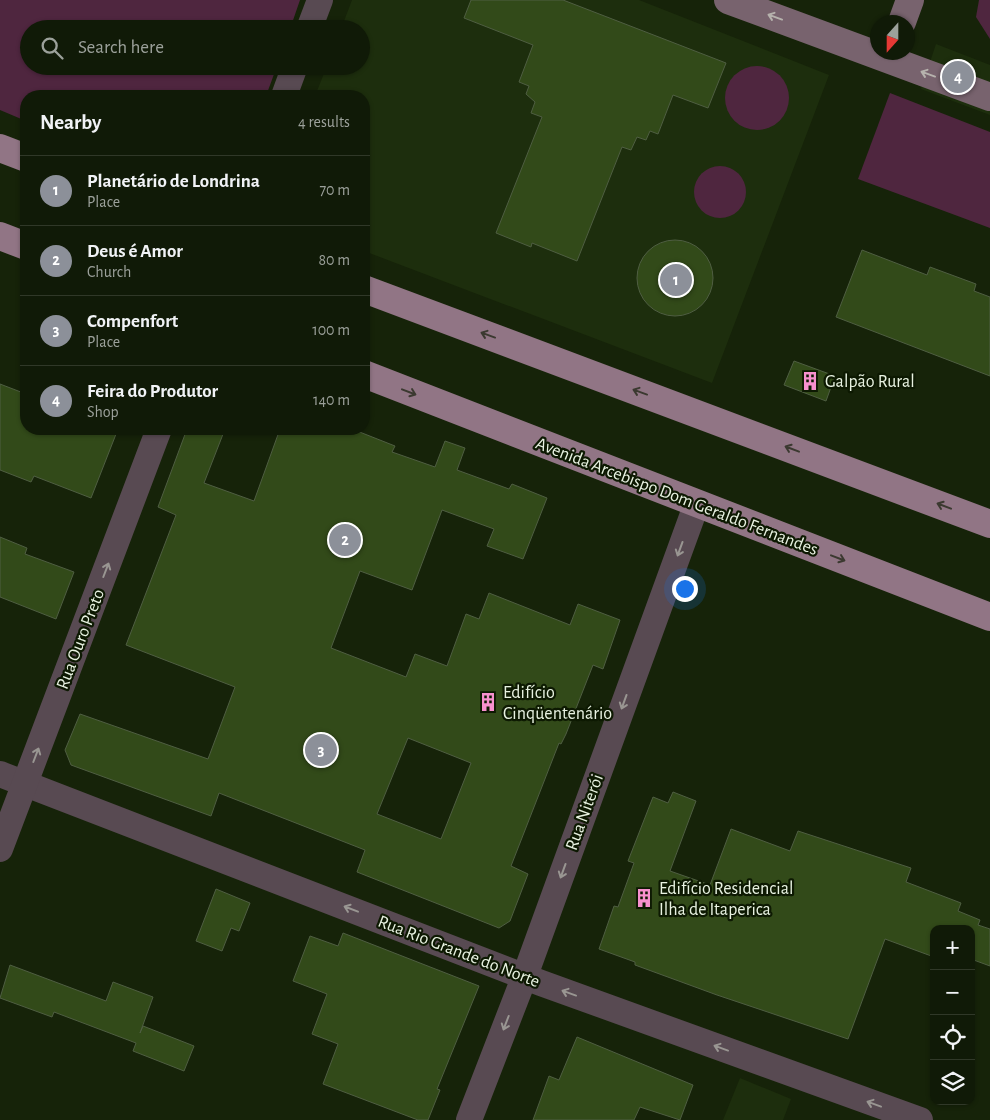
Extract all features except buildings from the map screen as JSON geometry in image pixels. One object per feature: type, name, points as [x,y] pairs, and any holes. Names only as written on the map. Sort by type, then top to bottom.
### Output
[{"type":"main road","points":[[0,148],[20,156]]},
{"type":"main road","points":[[0,236],[20,244]]},
{"type":"main road","points":[[370,291],[990,524]]},
{"type":"main road","name":"Avenida Arcebispo Dom Geraldo Fernandes","points":[[370,376],[990,617]]},
{"type":"street","points":[[312,20],[320,0]]},
{"type":"street","points":[[728,0],[870,49]]},
{"type":"street","points":[[905,15],[910,0]]},
{"type":"street","points":[[899,60],[990,97]]},
{"type":"street","points":[[286,90],[292,75]]},
{"type":"street","name":"Rua Ouro Preto","points":[[0,849],[157,435]]},
{"type":"street","name":"Rua Niterói","points":[[469,1120],[524,976],[696,503]]},
{"type":"street","name":"Rua Rio Grande do Norte","points":[[0,774],[524,976],[920,1120]]},
{"type":"shaded area","points":[[0,0],[300,0],[293,20],[20,20],[20,75],[274,75],[268,90],[20,90],[20,118],[0,110]]},
{"type":"shaded area","points":[[352,0],[639,0],[829,75],[712,383],[370,253],[370,90],[317,90],[323,75],[370,75],[370,20],[344,20]]},
{"type":"shaded area","points":[[979,0],[990,0],[990,39],[976,17]]},
{"type":"shaded area","points":[[936,44],[990,65],[990,115],[921,89]]},
{"type":"shaded area","points":[[757,66],[775,72],[783,80],[789,98],[783,116],[775,124],[757,130],[739,124],[731,116],[725,98],[731,80],[739,72]]},
{"type":"shaded area","points":[[890,93],[990,132],[990,228],[858,179]]},
{"type":"shaded area","points":[[720,166],[730,168],[738,174],[744,182],[746,192],[744,202],[738,210],[730,216],[720,218],[710,216],[702,210],[696,202],[694,192],[696,182],[702,174],[710,168]]},
{"type":"shaded area","points":[[740,1078],[791,1099],[783,1120],[723,1120]]},
{"type":"place","name":"Feira do Produtor","points":[[958,77]]},
{"type":"place","name":"Planetário de Londrina","points":[[676,280]]},
{"type":"place","name":"Galpão Rural","points":[[810,381]]},
{"type":"place","name":"Deus é Amor","points":[[345,540]]},
{"type":"place","name":"Edifício Cinqüentenário","points":[[488,702]]},
{"type":"place","name":"Compenfort","points":[[321,750]]},
{"type":"place","name":"Edifício Residencial Ilha de Itaperica","points":[[644,898]]}]
